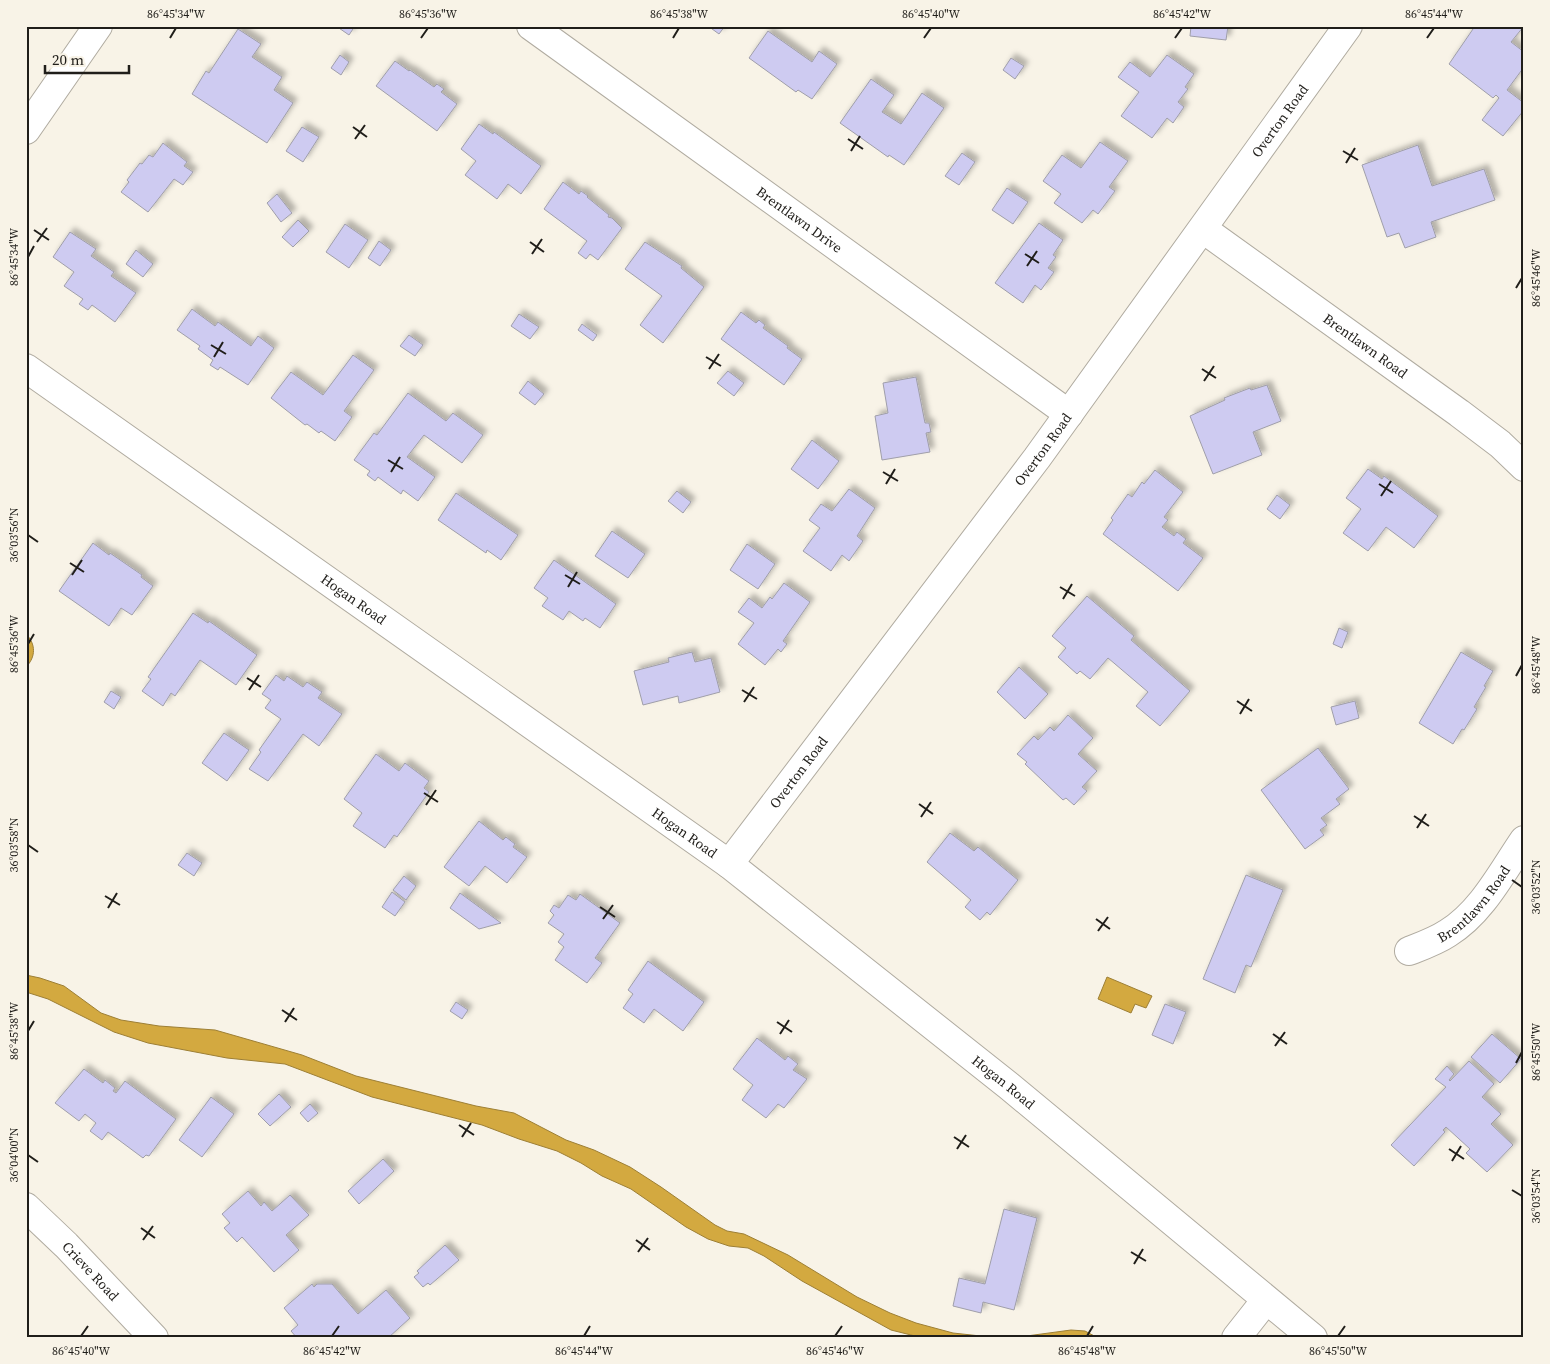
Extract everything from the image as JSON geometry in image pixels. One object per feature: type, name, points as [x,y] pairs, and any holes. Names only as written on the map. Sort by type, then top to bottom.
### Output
[{"type":"street","points":[[26,130],[98,26]]},
{"type":"street","name":"Brentlawn Drive","points":[[531,26],[1069,414]]},
{"type":"street","name":"Overton Road","points":[[729,864],[981,534],[1348,26]]},
{"type":"street","name":"Brentlawn Road","points":[[1203,229],[1459,412],[1500,444],[1524,467]]},
{"type":"street","name":"Hogan Road","points":[[26,368],[729,864],[1009,1086],[1313,1338]]},
{"type":"street","name":"Brentlawn Road","points":[[1409,951],[1448,934],[1469,917],[1524,840]]},
{"type":"street","name":"Crieve Road","points":[[26,1207],[154,1338]]},
{"type":"street","points":[[1236,1338],[1266,1300]]},
{"type":"shaded area","points":[[26,634],[32,642],[34,651],[32,659],[26,667]]},
{"type":"shaded area","points":[[26,975],[64,986],[101,1013],[121,1020],[159,1026],[215,1030],[302,1055],[356,1076],[476,1106],[514,1113],[566,1140],[594,1150],[630,1167],[715,1225],[727,1231],[744,1234],[788,1255],[857,1297],[890,1313],[916,1323],[953,1333],[999,1338],[923,1338],[891,1330],[802,1281],[764,1256],[748,1248],[729,1246],[708,1239],[686,1227],[631,1189],[602,1176],[557,1151],[482,1125],[372,1097],[285,1064],[227,1058],[148,1043],[114,1032],[48,999],[26,992]]},
{"type":"shaded area","points":[[1107,977],[1152,996],[1146,1008],[1135,1004],[1131,1013],[1098,999]]},
{"type":"shaded area","points":[[1071,1330],[1085,1331],[1098,1338],[1012,1338]]},
{"type":"building","points":[[336,26],[355,26],[349,35]]},
{"type":"building","points":[[708,26],[725,26],[719,34]]},
{"type":"building","points":[[1191,26],[1228,26],[1226,40],[1190,36]]},
{"type":"building","points":[[1472,26],[1524,26],[1511,42],[1524,52],[1524,67],[1507,90],[1524,103],[1524,110],[1503,136],[1482,120],[1499,98],[1496,95],[1493,98],[1449,64],[1473,29],[1471,28]]},
{"type":"building","points":[[238,29],[261,44],[252,57],[282,77],[274,90],[293,103],[267,143],[192,94],[206,71],[209,73]]},
{"type":"building","points":[[768,31],[812,62],[819,51],[837,64],[812,99],[798,90],[796,92],[749,58]]},
{"type":"building","points":[[340,55],[349,62],[341,75],[331,68]]},
{"type":"building","points":[[1167,55],[1194,74],[1185,87],[1188,89],[1178,102],[1184,107],[1173,123],[1167,118],[1152,138],[1121,116],[1139,92],[1118,77],[1130,62],[1150,77]]},
{"type":"building","points":[[1011,58],[1024,66],[1015,79],[1003,70]]},
{"type":"building","points":[[395,61],[434,87],[437,84],[444,89],[441,92],[457,104],[437,131],[376,86]]},
{"type":"building","points":[[871,79],[894,95],[882,112],[901,124],[922,93],[944,108],[904,165],[889,155],[888,157],[840,123]]},
{"type":"building","points":[[479,124],[493,134],[494,132],[541,166],[521,194],[508,184],[497,199],[465,175],[476,161],[461,149]]},
{"type":"building","points":[[302,127],[319,137],[303,162],[286,151]]},
{"type":"building","points":[[1100,142],[1128,161],[1109,187],[1115,191],[1098,214],[1093,210],[1082,223],[1054,203],[1061,194],[1043,181],[1062,155],[1081,168]]},
{"type":"building","points":[[163,143],[187,162],[184,166],[193,172],[183,185],[174,179],[148,212],[121,192],[129,182],[127,180],[140,163],[142,164],[149,155],[153,157]]},
{"type":"building","points":[[1418,145],[1432,186],[1484,169],[1495,200],[1431,222],[1436,237],[1405,248],[1399,233],[1387,237],[1362,165]]},
{"type":"building","points":[[962,153],[975,162],[959,185],[945,176]]},
{"type":"building","points":[[563,182],[579,194],[581,191],[588,196],[609,215],[608,217],[612,218],[622,228],[598,260],[590,254],[586,259],[578,253],[587,241],[544,209]]},
{"type":"building","points":[[1007,188],[1028,202],[1013,224],[992,210]]},
{"type":"building","points":[[277,194],[292,213],[281,222],[267,203]]},
{"type":"building","points":[[298,220],[309,231],[293,247],[282,237]]},
{"type":"building","points":[[1039,223],[1063,240],[1053,255],[1056,257],[1048,268],[1054,272],[1041,290],[1035,285],[1023,303],[995,283]]},
{"type":"building","points":[[345,224],[368,240],[349,268],[326,252]]},
{"type":"building","points":[[70,232],[96,249],[91,256],[114,272],[111,276],[136,293],[115,322],[92,305],[88,310],[79,304],[83,299],[64,286],[74,272],[53,257]]},
{"type":"building","points":[[379,241],[391,250],[380,266],[368,258]]},
{"type":"building","points":[[645,242],[682,266],[681,268],[704,287],[663,343],[640,325],[662,296],[625,269]]},
{"type":"building","points":[[136,250],[153,264],[143,277],[126,264]]},
{"type":"building","points":[[192,309],[215,326],[218,322],[251,346],[258,336],[274,348],[248,385],[220,367],[218,370],[210,365],[213,360],[198,349],[200,346],[177,330]]},
{"type":"building","points":[[741,312],[756,323],[759,320],[765,325],[763,328],[802,359],[784,385],[721,339]]},
{"type":"building","points":[[519,314],[539,327],[530,339],[511,326]]},
{"type":"building","points":[[582,324],[597,335],[593,341],[578,330]]},
{"type":"building","points":[[409,335],[423,345],[415,356],[400,346]]},
{"type":"building","points":[[353,355],[374,370],[344,411],[352,417],[335,441],[321,431],[319,433],[307,424],[305,425],[271,398],[291,372],[323,395]]},
{"type":"building","points":[[728,371],[744,383],[734,396],[717,383]]},
{"type":"building","points":[[916,377],[925,423],[929,423],[931,432],[926,433],[930,452],[882,460],[875,416],[888,413],[883,383]]},
{"type":"building","points":[[528,381],[544,394],[535,405],[519,393]]},
{"type":"building","points":[[1267,385],[1281,421],[1253,432],[1262,455],[1213,474],[1190,416],[1225,400],[1224,398],[1250,388],[1251,390]]},
{"type":"building","points":[[408,393],[446,421],[453,413],[483,435],[462,463],[424,435],[407,457],[435,477],[418,501],[403,490],[401,494],[378,477],[375,481],[367,475],[370,471],[354,460],[374,433],[377,435]]},
{"type":"building","points":[[812,440],[839,461],[818,489],[791,469]]},
{"type":"building","points":[[1368,469],[1382,479],[1384,476],[1438,516],[1414,548],[1386,527],[1368,551],[1343,533],[1361,509],[1346,498]]},
{"type":"building","points":[[1155,470],[1183,492],[1164,517],[1168,520],[1162,527],[1174,536],[1177,532],[1186,539],[1183,543],[1203,558],[1178,591],[1103,534],[1113,520],[1111,518],[1128,494],[1132,497],[1142,482],[1144,484]]},
{"type":"building","points":[[849,489],[875,508],[857,536],[863,541],[849,561],[842,555],[831,571],[803,551],[820,528],[809,520],[821,504],[832,511]]},
{"type":"building","points":[[677,491],[691,502],[683,513],[668,501]]},
{"type":"building","points":[[456,493],[518,535],[501,560],[487,550],[486,553],[438,520]]},
{"type":"building","points":[[1277,495],[1290,505],[1280,519],[1267,509]]},
{"type":"building","points":[[612,531],[645,554],[628,578],[595,556]]},
{"type":"building","points":[[93,543],[142,575],[141,577],[153,586],[132,615],[121,608],[109,626],[59,591]]},
{"type":"building","points":[[747,544],[775,564],[758,589],[730,570]]},
{"type":"building","points":[[554,560],[616,604],[600,628],[585,618],[583,621],[569,611],[563,620],[542,606],[548,598],[534,588]]},
{"type":"building","points":[[784,583],[810,602],[783,641],[787,644],[781,652],[778,649],[765,665],[738,644],[754,623],[738,612],[749,598],[762,608],[770,597],[772,599]]},
{"type":"building","points":[[1087,596],[1134,636],[1131,640],[1190,691],[1160,726],[1136,706],[1148,692],[1108,658],[1090,679],[1080,671],[1077,674],[1058,657],[1066,648],[1052,636]]},
{"type":"building","points":[[193,613],[208,623],[209,621],[257,655],[236,685],[200,660],[175,696],[171,693],[163,706],[142,691],[151,679],[148,677]]},
{"type":"building","points":[[1339,628],[1348,632],[1342,648],[1333,644]]},
{"type":"building","points":[[692,652],[695,662],[711,658],[720,692],[679,703],[678,696],[643,705],[634,671],[669,662],[668,658]]},
{"type":"building","points":[[1461,652],[1493,671],[1474,707],[1477,709],[1453,744],[1419,723]]},
{"type":"building","points":[[1019,667],[1048,694],[1025,719],[997,692]]},
{"type":"building","points":[[276,675],[284,681],[287,676],[303,687],[307,682],[322,692],[318,698],[342,714],[319,746],[303,734],[268,781],[249,769],[261,752],[259,750],[281,719],[265,708],[271,700],[262,694]]},
{"type":"building","points":[[111,691],[121,697],[114,709],[104,702]]},
{"type":"building","points":[[1355,701],[1359,718],[1336,725],[1331,707]]},
{"type":"building","points":[[1068,715],[1093,738],[1078,754],[1097,771],[1082,787],[1087,791],[1074,805],[1066,798],[1063,800],[1017,754],[1034,736],[1038,740],[1050,727],[1054,731]]},
{"type":"building","points":[[224,733],[249,750],[227,781],[202,763]]},
{"type":"building","points":[[1318,748],[1349,789],[1336,799],[1340,804],[1321,818],[1327,825],[1320,830],[1324,835],[1305,849],[1261,790]]},
{"type":"building","points":[[376,754],[399,771],[405,763],[429,781],[424,788],[429,792],[397,837],[394,835],[385,848],[353,826],[362,813],[344,799]]},
{"type":"building","points":[[479,821],[503,840],[506,837],[515,844],[513,847],[527,857],[507,883],[485,866],[469,886],[444,867]]},
{"type":"building","points":[[950,833],[974,851],[978,847],[1018,880],[990,915],[987,912],[980,920],[965,907],[971,900],[927,862]]},
{"type":"building","points":[[187,853],[202,863],[194,876],[178,865]]},
{"type":"building","points":[[1246,875],[1283,890],[1251,967],[1246,965],[1235,993],[1203,979]]},
{"type":"building","points":[[404,876],[416,886],[406,900],[393,890]]},
{"type":"building","points":[[392,892],[405,902],[395,916],[382,907]]},
{"type":"building","points":[[460,893],[501,923],[479,929],[450,908]]},
{"type":"building","points":[[580,894],[620,923],[595,958],[602,963],[587,983],[555,960],[564,947],[558,942],[564,934],[548,923],[554,915],[550,911],[554,905],[559,908],[568,895],[576,900]]},
{"type":"building","points":[[648,961],[704,1002],[683,1031],[654,1009],[644,1023],[623,1008],[633,994],[628,990]]},
{"type":"building","points":[[456,1002],[468,1010],[462,1019],[450,1011]]},
{"type":"building","points":[[1165,1004],[1186,1012],[1173,1044],[1152,1035]]},
{"type":"building","points":[[1492,1034],[1521,1059],[1500,1083],[1471,1057]]},
{"type":"building","points":[[757,1038],[785,1060],[788,1056],[798,1064],[793,1070],[807,1079],[784,1108],[778,1104],[766,1118],[742,1100],[753,1085],[733,1069]]},
{"type":"building","points":[[1469,1061],[1494,1084],[1482,1097],[1501,1114],[1491,1124],[1513,1145],[1487,1172],[1466,1153],[1470,1149],[1446,1127],[1443,1130],[1445,1132],[1414,1166],[1391,1145],[1446,1087],[1435,1079],[1447,1066],[1454,1074],[1450,1081]]},
{"type":"building","points":[[84,1069],[103,1083],[105,1080],[115,1088],[113,1091],[116,1093],[125,1081],[176,1119],[149,1156],[146,1155],[143,1158],[108,1132],[102,1140],[90,1131],[96,1123],[85,1114],[79,1121],[55,1103]]},
{"type":"building","points":[[279,1094],[291,1107],[270,1126],[258,1114]]},
{"type":"building","points":[[211,1097],[234,1114],[202,1157],[179,1140]]},
{"type":"building","points":[[310,1104],[318,1113],[308,1122],[300,1113]]},
{"type":"building","points":[[383,1159],[394,1171],[359,1204],[348,1191]]},
{"type":"building","points":[[248,1191],[261,1206],[264,1202],[272,1211],[290,1195],[309,1215],[286,1235],[299,1250],[274,1272],[242,1237],[237,1242],[224,1228],[230,1223],[222,1214]]},
{"type":"building","points":[[1004,1209],[1037,1218],[1014,1310],[983,1302],[981,1313],[953,1306],[959,1278],[985,1284]]},
{"type":"building","points":[[445,1245],[459,1260],[430,1285],[428,1283],[423,1287],[414,1277],[419,1273],[417,1271]]},
{"type":"building","points":[[312,1284],[314,1287],[317,1284],[332,1284],[358,1314],[386,1290],[410,1318],[388,1338],[297,1338],[291,1331],[298,1325],[284,1308]]}]
